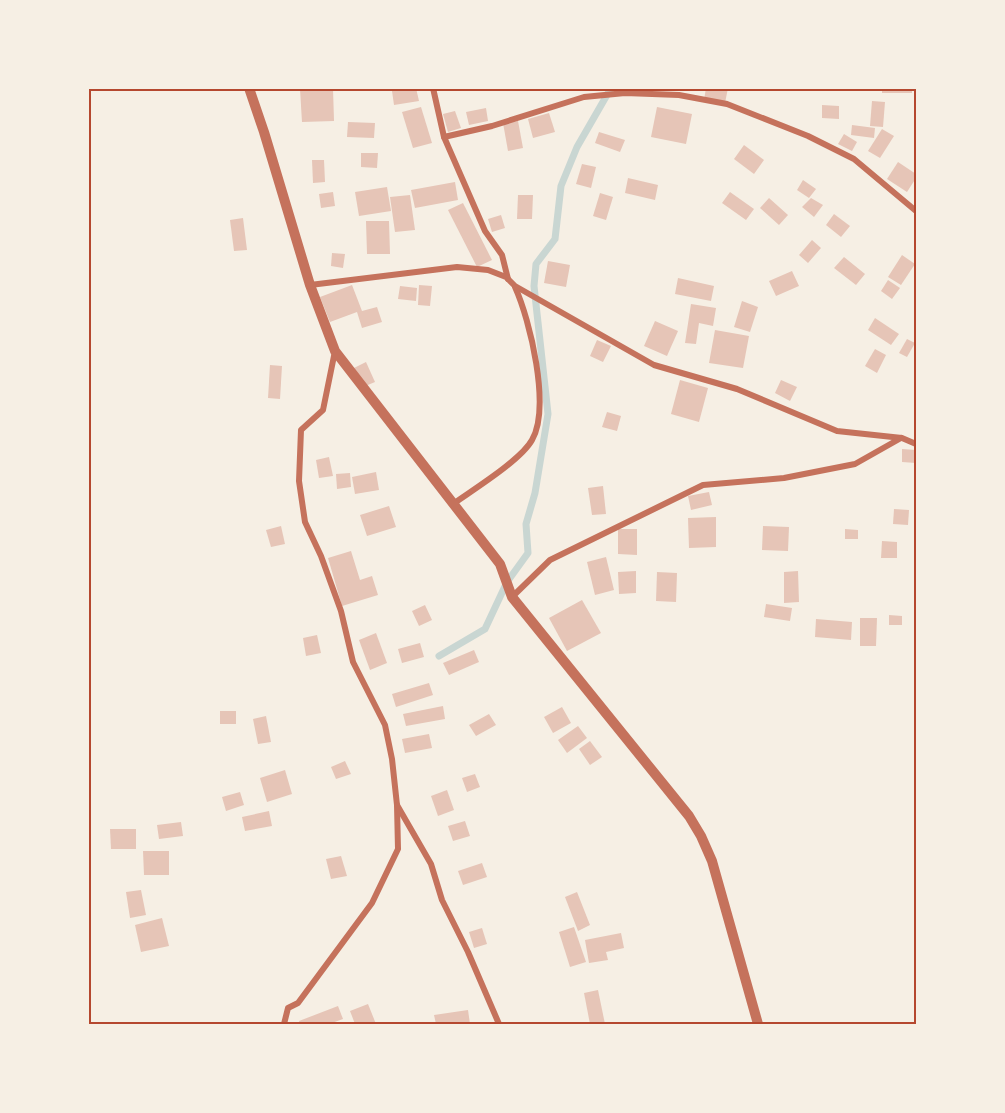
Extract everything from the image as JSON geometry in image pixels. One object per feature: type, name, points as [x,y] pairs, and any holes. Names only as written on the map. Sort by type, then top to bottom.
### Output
[{"type":"street","points":[[249,88],[310,285],[335,351],[500,564],[512,597],[689,816],[712,861],[758,1024]]},
{"type":"street","points":[[432,88],[444,137],[485,231],[502,255],[508,279]]},
{"type":"street","points":[[444,137],[492,126],[584,97],[625,93],[680,95],[727,104],[808,136],[854,159],[916,211]]},
{"type":"street","points":[[310,285],[457,267],[488,270],[508,279],[515,286],[654,365],[736,388],[837,431],[902,438],[916,444]]},
{"type":"street","points":[[453,504],[521,454],[532,440],[539,423],[540,395],[531,334],[523,304],[515,286]]},
{"type":"street","points":[[284,1024],[288,1008],[298,1003],[372,903],[398,849],[397,805],[392,759],[385,725],[353,662],[341,611],[321,556],[305,522],[299,481],[301,430],[323,410],[335,351]]},
{"type":"street","points":[[512,597],[550,560],[702,485],[784,478],[855,464],[902,438]]},
{"type":"street","points":[[397,805],[431,864],[442,900],[468,952],[499,1024]]},
{"type":"building","points":[[333,88],[334,121],[302,122],[300,89]]},
{"type":"building","points":[[416,88],[419,101],[394,105],[392,91]]},
{"type":"building","points":[[706,88],[728,88],[725,103],[704,100]]},
{"type":"building","points":[[847,88],[879,88],[879,91],[847,91]]},
{"type":"building","points":[[882,88],[912,88],[912,93],[882,93]]},
{"type":"building","points":[[872,101],[885,102],[883,127],[870,126]]},
{"type":"building","points":[[822,105],[839,106],[839,119],[822,118]]},
{"type":"building","points":[[421,107],[432,143],[413,148],[402,112]]},
{"type":"building","points":[[657,107],[692,114],[686,144],[651,137]]},
{"type":"building","points":[[486,108],[488,121],[469,125],[466,112]]},
{"type":"building","points":[[455,111],[461,128],[448,132],[443,114]]},
{"type":"building","points":[[549,113],[555,132],[533,138],[528,119]]},
{"type":"building","points":[[518,121],[523,148],[508,151],[503,123]]},
{"type":"building","points":[[348,122],[375,123],[374,138],[347,137]]},
{"type":"building","points":[[852,125],[875,128],[874,138],[851,135]]},
{"type":"building","points":[[882,129],[894,136],[880,158],[868,151]]},
{"type":"building","points":[[599,132],[625,140],[620,152],[595,143]]},
{"type":"building","points":[[844,134],[857,142],[852,151],[838,144]]},
{"type":"building","points":[[744,145],[764,160],[754,174],[734,159]]},
{"type":"building","points":[[361,153],[378,153],[377,168],[361,167]]},
{"type":"building","points":[[312,160],[324,160],[325,182],[313,183]]},
{"type":"building","points":[[898,162],[916,174],[907,192],[887,179]]},
{"type":"building","points":[[582,164],[596,167],[591,188],[576,184]]},
{"type":"building","points":[[628,178],[658,185],[655,200],[625,193]]},
{"type":"building","points":[[803,180],[816,189],[809,198],[797,190]]},
{"type":"building","points":[[455,182],[458,200],[415,208],[411,190]]},
{"type":"building","points":[[387,187],[391,211],[359,216],[355,192]]},
{"type":"building","points":[[333,192],[335,206],[321,208],[319,194]]},
{"type":"building","points":[[730,192],[754,209],[746,220],[722,203]]},
{"type":"building","points":[[600,193],[613,197],[606,220],[593,216]]},
{"type":"building","points":[[410,195],[415,230],[395,232],[390,197]]},
{"type":"building","points":[[518,195],[533,195],[532,219],[517,219]]},
{"type":"building","points":[[769,198],[788,215],[779,225],[760,208]]},
{"type":"building","points":[[811,198],[823,205],[814,217],[802,207]]},
{"type":"building","points":[[463,203],[492,260],[477,267],[448,210]]},
{"type":"building","points":[[834,214],[850,226],[841,237],[826,225]]},
{"type":"building","points":[[501,215],[505,228],[492,232],[488,219]]},
{"type":"building","points":[[243,218],[247,250],[234,251],[230,220]]},
{"type":"building","points":[[366,221],[389,221],[390,254],[367,254]]},
{"type":"building","points":[[812,240],[821,248],[808,263],[799,255]]},
{"type":"building","points":[[332,253],[345,254],[343,268],[331,266]]},
{"type":"building","points":[[902,255],[915,264],[901,285],[888,277]]},
{"type":"building","points":[[844,257],[865,274],[856,285],[834,268]]},
{"type":"building","points":[[548,261],[570,265],[566,287],[544,283]]},
{"type":"building","points":[[792,271],[799,286],[776,296],[769,281]]},
{"type":"building","points":[[678,278],[714,286],[711,301],[675,294]]},
{"type":"building","points":[[888,280],[900,288],[892,299],[881,291]]},
{"type":"building","points":[[352,285],[362,311],[377,307],[382,322],[362,328],[357,312],[330,322],[320,297]]},
{"type":"building","points":[[419,285],[432,286],[430,306],[418,305]]},
{"type":"building","points":[[400,286],[417,288],[416,301],[398,299]]},
{"type":"building","points":[[742,301],[758,307],[750,332],[734,327]]},
{"type":"building","points":[[691,304],[716,308],[713,326],[699,323],[696,344],[685,343]]},
{"type":"building","points":[[875,318],[899,334],[891,345],[868,330]]},
{"type":"building","points":[[655,321],[678,331],[667,356],[644,346]]},
{"type":"building","points":[[715,330],[749,336],[743,368],[709,363]]},
{"type":"building","points":[[907,339],[915,343],[907,357],[899,353]]},
{"type":"building","points":[[597,340],[611,346],[603,362],[590,356]]},
{"type":"building","points":[[875,349],[886,355],[877,373],[865,366]]},
{"type":"building","points":[[366,362],[375,382],[363,387],[354,368]]},
{"type":"building","points":[[270,365],[282,366],[280,399],[268,398]]},
{"type":"building","points":[[680,380],[708,388],[699,422],[671,414]]},
{"type":"building","points":[[781,380],[797,387],[790,401],[775,393]]},
{"type":"building","points":[[607,412],[621,416],[617,431],[602,427]]},
{"type":"building","points":[[902,449],[916,450],[916,463],[902,462]]},
{"type":"building","points":[[329,457],[333,476],[319,478],[316,460]]},
{"type":"building","points":[[376,472],[379,490],[355,494],[352,477]]},
{"type":"building","points":[[350,473],[351,487],[337,489],[336,474]]},
{"type":"building","points":[[603,486],[606,514],[592,515],[588,488]]},
{"type":"building","points":[[709,492],[712,505],[691,510],[688,496]]},
{"type":"building","points":[[389,506],[396,527],[367,536],[360,515]]},
{"type":"building","points":[[894,509],[909,510],[908,525],[893,524]]},
{"type":"building","points":[[716,517],[716,547],[689,548],[688,518]]},
{"type":"building","points":[[281,526],[285,544],[271,547],[266,530]]},
{"type":"building","points":[[763,526],[789,527],[788,551],[762,550]]},
{"type":"building","points":[[618,529],[637,529],[637,555],[618,554]]},
{"type":"building","points":[[845,529],[858,530],[858,539],[845,539]]},
{"type":"building","points":[[882,541],[897,542],[897,558],[881,558]]},
{"type":"building","points":[[351,551],[360,580],[372,576],[378,595],[342,606],[328,558]]},
{"type":"building","points":[[606,557],[614,590],[595,595],[587,562]]},
{"type":"building","points":[[636,571],[636,593],[619,594],[618,572]]},
{"type":"building","points":[[798,571],[799,602],[784,603],[784,572]]},
{"type":"building","points":[[657,572],[677,573],[676,602],[656,601]]},
{"type":"building","points":[[582,600],[601,633],[567,651],[549,618]]},
{"type":"building","points":[[766,604],[792,608],[790,621],[764,617]]},
{"type":"building","points":[[425,605],[432,620],[419,626],[412,611]]},
{"type":"building","points":[[889,615],[902,616],[902,625],[889,625]]},
{"type":"building","points":[[860,618],[877,618],[876,646],[860,646]]},
{"type":"building","points":[[816,619],[852,622],[851,640],[815,637]]},
{"type":"building","points":[[376,633],[387,663],[370,670],[359,640]]},
{"type":"building","points":[[317,635],[321,653],[306,656],[303,638]]},
{"type":"building","points":[[420,643],[424,657],[402,663],[398,649]]},
{"type":"building","points":[[474,650],[479,662],[449,675],[443,663]]},
{"type":"building","points":[[429,683],[433,695],[396,707],[392,694]]},
{"type":"building","points":[[443,706],[445,719],[406,726],[403,714]]},
{"type":"building","points":[[562,707],[571,723],[553,733],[544,717]]},
{"type":"building","points":[[220,711],[236,711],[236,724],[220,724]]},
{"type":"building","points":[[489,714],[496,725],[476,736],[469,725]]},
{"type":"building","points":[[266,716],[271,742],[258,744],[253,719]]},
{"type":"building","points":[[578,726],[587,738],[567,753],[558,740]]},
{"type":"building","points":[[429,734],[432,748],[405,753],[402,739]]},
{"type":"building","points":[[590,741],[602,757],[590,765],[579,749]]},
{"type":"building","points":[[345,761],[351,774],[336,779],[331,767]]},
{"type":"building","points":[[285,770],[292,794],[267,802],[260,778]]},
{"type":"building","points":[[475,774],[480,787],[467,792],[462,778]]},
{"type":"building","points":[[447,790],[454,810],[438,816],[431,796]]},
{"type":"building","points":[[240,792],[244,805],[226,811],[222,797]]},
{"type":"building","points":[[269,811],[272,826],[245,831],[242,817]]},
{"type":"building","points":[[465,821],[470,836],[453,841],[448,826]]},
{"type":"building","points":[[181,822],[183,836],[159,839],[157,825]]},
{"type":"building","points":[[110,829],[136,829],[136,849],[111,849]]},
{"type":"building","points":[[143,851],[169,851],[169,875],[144,875]]},
{"type":"building","points":[[341,856],[347,876],[331,879],[326,859]]},
{"type":"building","points":[[482,863],[487,877],[463,885],[458,871]]},
{"type":"building","points":[[141,890],[146,915],[130,918],[126,892]]},
{"type":"building","points":[[577,892],[590,925],[578,931],[565,897]]},
{"type":"building","points":[[162,918],[169,946],[141,952],[135,925]]},
{"type":"building","points":[[574,927],[586,962],[570,967],[559,932]]},
{"type":"building","points":[[482,928],[487,944],[474,948],[469,932]]},
{"type":"building","points":[[621,933],[624,948],[606,952],[608,960],[589,963],[585,940]]},
{"type":"building","points":[[598,990],[605,1024],[590,1024],[584,993]]},
{"type":"building","points":[[368,1004],[376,1024],[355,1024],[350,1011]]},
{"type":"building","points":[[338,1006],[343,1019],[329,1024],[300,1024],[299,1021]]},
{"type":"building","points":[[468,1010],[470,1024],[436,1024],[434,1015]]},
{"type":"waterway","points":[[439,656],[485,629],[507,582],[528,553],[526,524],[535,493],[548,414],[534,286],[536,264],[555,239],[561,186],[577,147],[611,88]]}]
